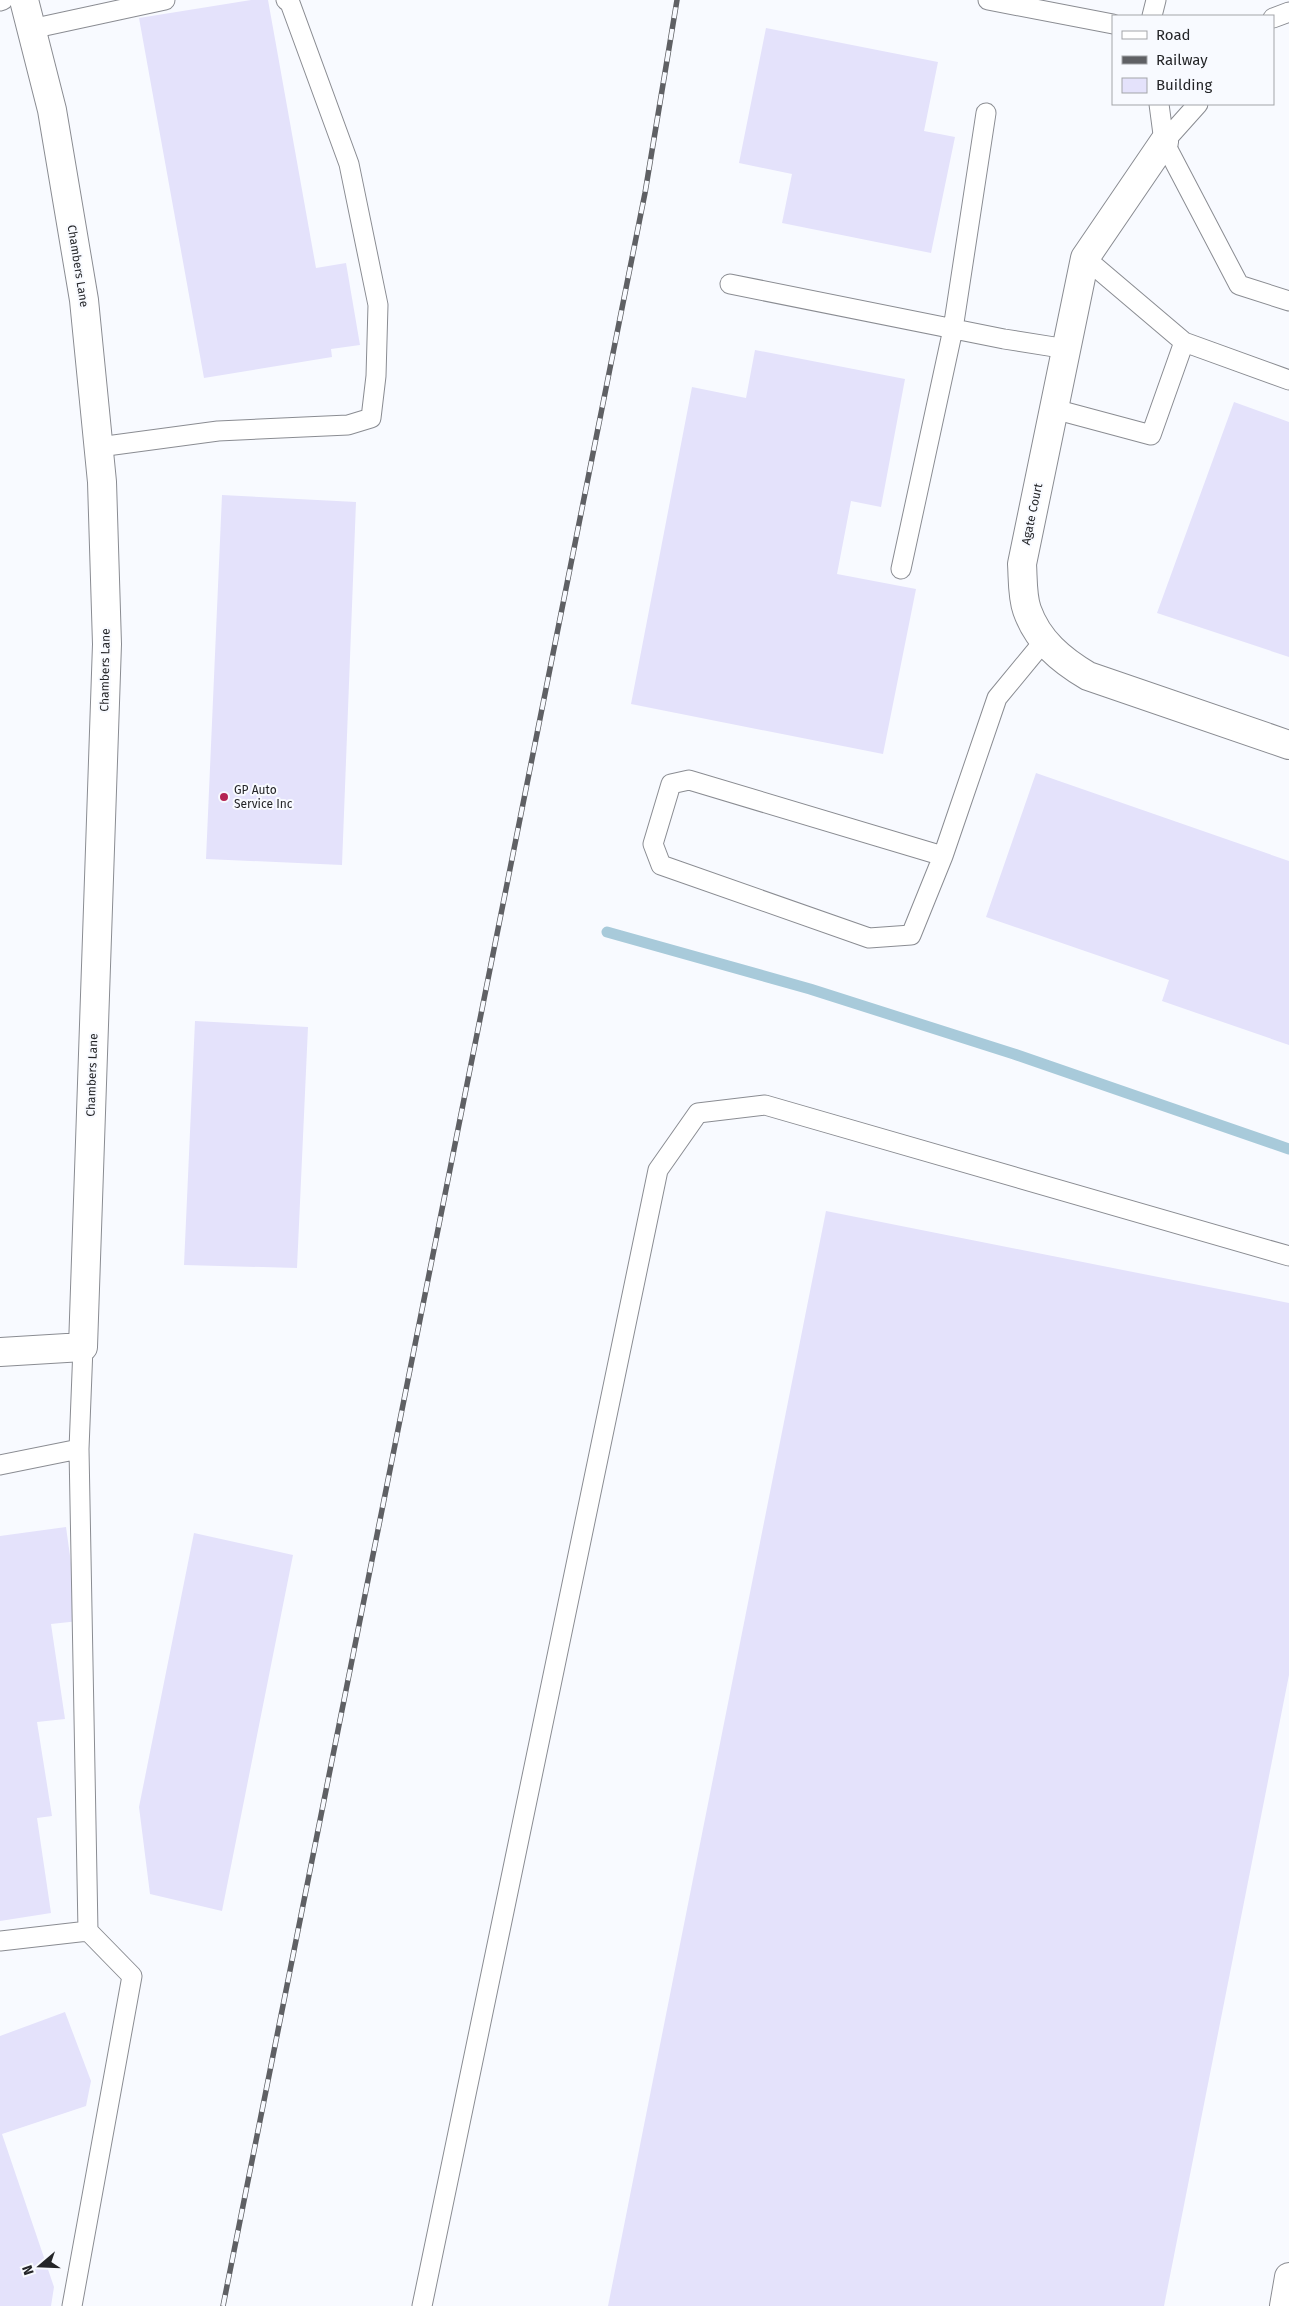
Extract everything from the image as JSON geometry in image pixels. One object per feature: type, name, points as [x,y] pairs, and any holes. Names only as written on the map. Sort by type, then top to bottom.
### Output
[{"type":"street","name":"Chambers Lane","points":[[24,0],[52,110],[84,300],[102,482],[107,644],[83,1346]]},
{"type":"street","name":"Agate Court","points":[[1164,142],[1085,258],[1022,564],[1027,609],[1044,641],[1064,662],[1088,676],[1289,744]]},
{"type":"street","points":[[0,1352],[83,1346]]},
{"type":"street","points":[[1284,2306],[1289,2277]]},
{"type":"lane","points":[[31,30],[165,0]]},
{"type":"lane","points":[[99,447],[218,431],[348,425],[371,418],[376,376],[378,304],[349,164],[312,60],[290,3],[286,0]]},
{"type":"lane","points":[[988,0],[1112,24]]},
{"type":"lane","points":[[1152,15],[1156,0]]},
{"type":"lane","points":[[1274,18],[1289,12]]},
{"type":"lane","points":[[1159,105],[1164,142],[1239,285],[1289,301]]},
{"type":"lane","points":[[1164,142],[1197,105]]},
{"type":"lane","points":[[901,570],[953,328],[986,113]]},
{"type":"lane","points":[[1085,258],[1184,342],[1289,380]]},
{"type":"lane","points":[[730,284],[1066,349]]},
{"type":"lane","points":[[1054,409],[1151,435],[1184,342]]},
{"type":"lane","points":[[942,856],[689,780],[670,784],[653,844],[661,866],[869,938],[910,935],[942,856],[997,698],[1044,641]]},
{"type":"lane","points":[[422,2306],[658,1170],[698,1113],[765,1105],[1289,1256]]},
{"type":"lane","points":[[72,2306],[132,1976],[88,1931],[80,1449],[83,1346]]},
{"type":"lane","points":[[0,1465],[80,1449]]},
{"type":"lane","points":[[0,1941],[88,1931]]},
{"type":"building","points":[[251,0],[268,0],[316,268],[346,263],[360,345],[331,349],[332,357],[204,378],[139,18]]},
{"type":"building","points":[[766,28],[938,62],[924,131],[955,137],[931,253],[782,223],[792,174],[739,163]]},
{"type":"building","points":[[755,350],[905,379],[881,507],[851,501],[837,574],[916,589],[883,754],[631,704],[692,387],[746,398]]},
{"type":"building","points":[[1234,402],[1289,422],[1289,657],[1157,613]]},
{"type":"building","points":[[222,495],[356,502],[342,865],[206,859]]},
{"type":"building","points":[[1036,773],[1289,861],[1289,1045],[1162,1001],[1169,980],[986,917]]},
{"type":"building","points":[[195,1021],[308,1027],[297,1268],[184,1265]]},
{"type":"building","points":[[826,1211],[1289,1303],[1289,1675],[1164,2306],[608,2306]]},
{"type":"building","points":[[66,1527],[79,1621],[51,1624],[65,1719],[37,1722],[52,1816],[37,1818],[51,1913],[0,1921],[0,1536]]},
{"type":"building","points":[[194,1533],[293,1555],[222,1911],[150,1894],[139,1807]]},
{"type":"building","points":[[65,2012],[91,2081],[86,2106],[2,2134],[54,2287],[51,2306],[0,2306],[0,2036]]},
{"type":"waterway","points":[[607,932],[810,989],[1014,1054],[1289,1149]]},
{"type":"railway","points":[[223,2306],[645,193],[677,0]]},
{"type":"place","name":"GP Auto Service Inc","points":[[224,797]]}]
